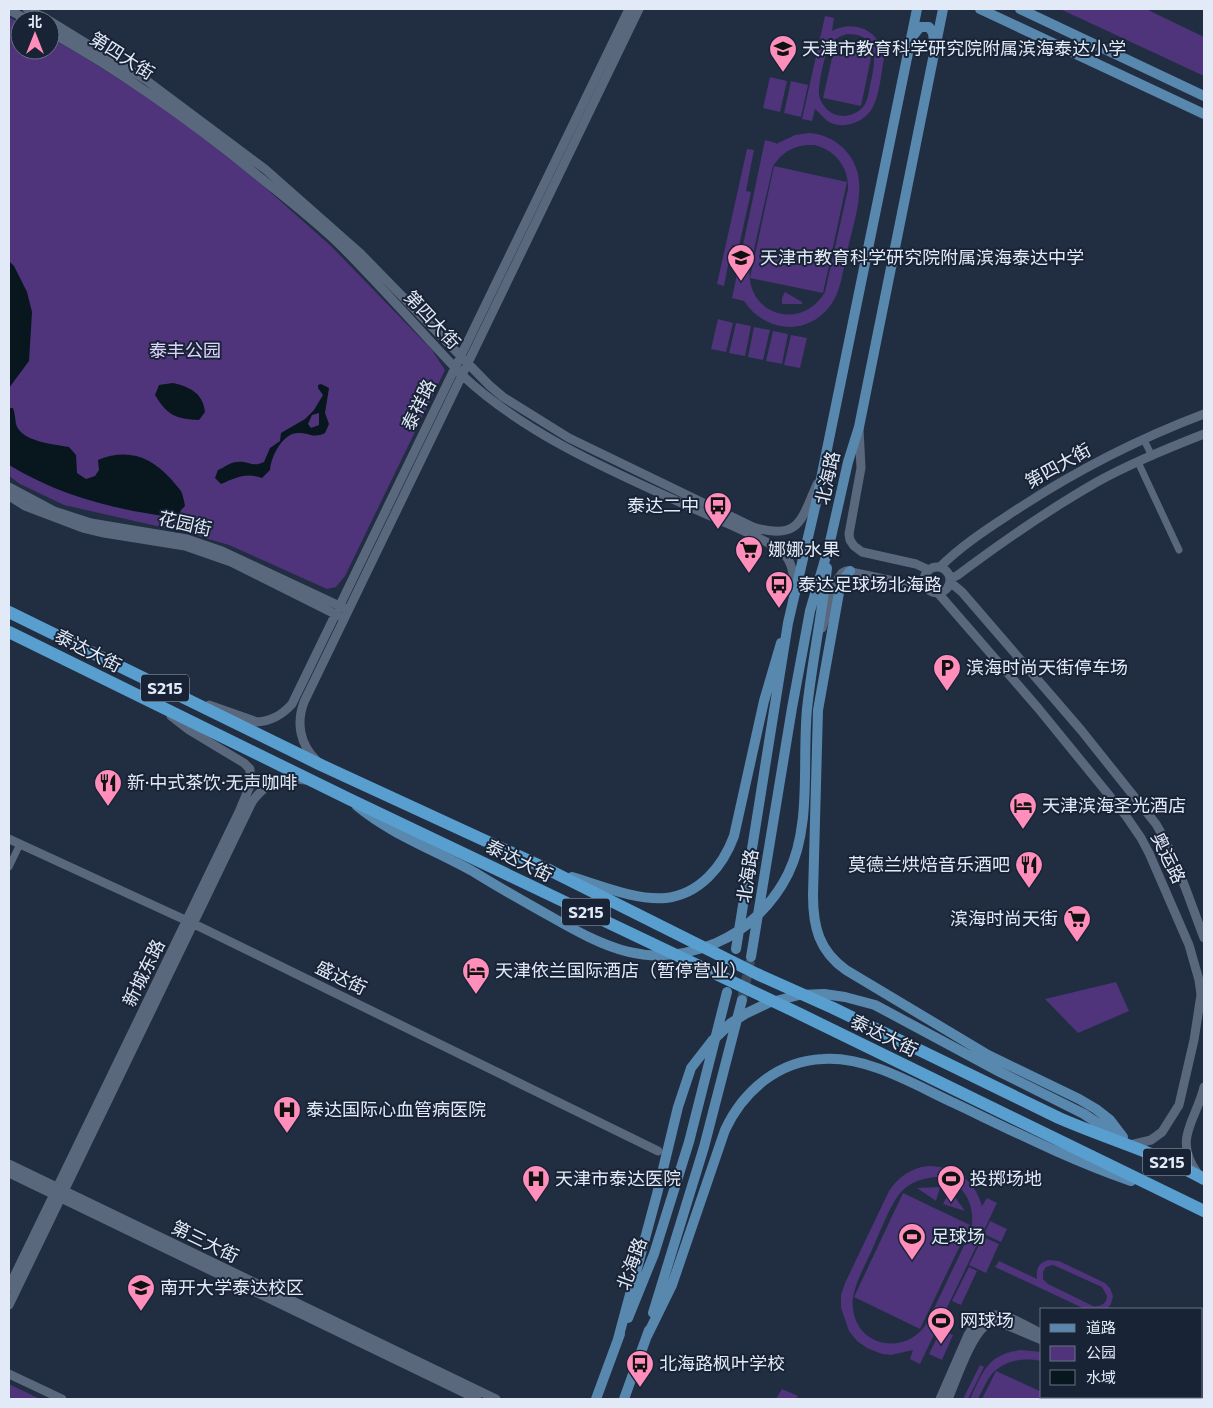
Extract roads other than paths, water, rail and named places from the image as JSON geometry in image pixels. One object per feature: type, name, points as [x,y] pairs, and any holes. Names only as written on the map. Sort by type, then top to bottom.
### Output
[{"type":"highway","name":"泰达大街","points":[[9,612],[321,765],[551,871],[757,974],[833,1008],[1060,1118],[1202,1178]]},
{"type":"highway","name":"泰达大街","points":[[9,632],[312,782],[800,1014],[1204,1211]]},
{"type":"main road","name":"北海路","points":[[736,949],[788,623],[805,554],[917,9]]},
{"type":"main road","points":[[980,9],[1204,114]]},
{"type":"main road","points":[[1020,9],[1204,96]]},
{"type":"main road","name":"北海路","points":[[752,956],[790,718],[808,620],[829,546],[858,427],[943,11]]},
{"type":"main road","points":[[910,43],[917,30],[925,26],[932,29],[935,48]]},
{"type":"main road","points":[[349,799],[376,821],[470,870],[580,934],[598,942],[628,953],[666,956],[696,951],[725,940],[751,922],[771,901],[788,874],[796,853],[802,826],[806,729],[811,681],[824,595],[829,546]]},
{"type":"main road","points":[[850,571],[842,580],[840,587],[818,710],[812,895],[814,919],[824,948],[838,964],[870,985],[988,1055],[1096,1109],[1110,1120],[1130,1146]]},
{"type":"main road","points":[[551,871],[626,893],[652,898],[666,898],[688,891],[713,873],[725,856],[734,836],[764,701],[776,654],[788,623]]},
{"type":"main road","name":"北海路","points":[[596,1399],[618,1339],[638,1295],[667,1214],[694,1122],[727,992]]},
{"type":"main road","points":[[618,1339],[664,1171],[678,1107],[691,1068],[712,1041],[731,1023],[758,1007],[778,1000],[824,994],[875,1005],[1000,1072],[1084,1114],[1130,1146]]},
{"type":"main road","name":"北海路","points":[[624,1399],[647,1336],[704,1146],[742,1000]]},
{"type":"main road","points":[[647,1336],[672,1285],[725,1130],[732,1115],[746,1096],[768,1077],[779,1070],[801,1063],[825,1059],[847,1060],[865,1064],[915,1085],[1091,1167],[1164,1192]]},
{"type":"street","name":"泰祥路","points":[[321,765],[308,751],[304,742],[300,728],[300,711],[462,375],[464,360],[629,9]]},
{"type":"street","name":"泰祥路","points":[[180,695],[257,722],[265,722],[282,714],[296,696],[455,368],[464,360],[639,9]]},
{"type":"street","name":"第四大街","points":[[60,28],[146,80],[265,169],[359,252],[489,386],[503,397],[569,438],[753,527],[779,533],[796,525],[804,514],[821,475]]},
{"type":"street","name":"第四大街","points":[[60,38],[108,65],[183,116],[214,139],[310,219],[339,245],[455,368],[482,393],[532,428],[582,457],[779,549],[786,555],[792,568],[794,599]]},
{"type":"street","name":"第四大街","points":[[929,570],[940,567],[974,539],[1023,505],[1075,474],[1144,440],[1204,414]]},
{"type":"street","points":[[858,427],[860,468],[849,534],[850,540],[862,552],[916,564],[929,570],[924,580],[927,588]]},
{"type":"street","name":"第四大街","points":[[938,593],[945,590],[950,580],[1006,539],[1068,499],[1138,462],[1204,434]]},
{"type":"street","points":[[1144,440],[1152,456]]},
{"type":"street","points":[[1138,462],[1179,550]]},
{"type":"street","name":"花园街","points":[[9,487],[54,511],[91,523],[187,538],[199,542],[235,556],[340,606],[347,614]]},
{"type":"street","name":"花园街","points":[[9,496],[25,506],[83,528],[185,546],[231,562],[336,614],[347,614]]},
{"type":"street","points":[[940,567],[947,571],[950,580]]},
{"type":"street","points":[[817,645],[838,579],[842,573],[850,571],[927,588],[938,593]]},
{"type":"street","name":"奥运路","points":[[950,580],[1081,730],[1156,824],[1173,858],[1204,938]]},
{"type":"street","name":"奥运路","points":[[938,593],[1038,708],[1126,816],[1149,853],[1189,944],[1201,995],[1196,1031],[1179,1105],[1162,1132],[1151,1140],[1130,1146]]},
{"type":"street","name":"新城东路","points":[[159,707],[189,730],[238,757],[250,769],[249,788],[240,812],[191,922]]},
{"type":"street","name":"新城东路","points":[[9,1305],[59,1193],[191,922],[258,794],[264,788],[279,780],[294,778],[312,782]]},
{"type":"street","name":"盛达街","points":[[9,839],[191,922],[658,1151]]},
{"type":"street","points":[[9,867],[20,844]]},
{"type":"street","points":[[1202,1178],[1191,1165],[1185,1143],[1204,1086]]},
{"type":"street","name":"第三大街","points":[[9,1164],[59,1193],[477,1399]]},
{"type":"street","name":"第三大街","points":[[9,1173],[59,1193],[496,1399]]},
{"type":"street","name":"新城东路","points":[[9,1287],[59,1193]]},
{"type":"street","points":[[948,1399],[974,1340],[992,1318],[1002,1315],[1040,1333]]},
{"type":"street","points":[[940,1399],[972,1328],[985,1317],[992,1318],[1040,1339]]},
{"type":"street","points":[[9,1374],[62,1399]]},
{"type":"water","points":[[9,261],[14,266],[27,292],[32,312],[29,361],[9,388]]},
{"type":"water","points":[[173,383],[190,389],[202,400],[205,412],[199,420],[173,415],[159,402],[155,395],[159,385]]},
{"type":"water","points":[[321,384],[329,388],[325,413],[329,424],[325,433],[314,435],[297,433],[287,437],[278,447],[270,470],[262,478],[246,476],[221,484],[215,478],[218,470],[232,463],[260,464],[264,462],[270,448],[280,441],[281,433],[305,419],[314,410],[323,395],[318,385]],"holes":[[[319,413],[319,425],[311,428],[308,424],[312,415]]]},
{"type":"water","points":[[9,408],[13,408],[16,424],[24,435],[39,441],[69,447],[76,455],[77,473],[86,479],[95,476],[99,470],[98,460],[109,456],[138,456],[155,465],[171,479],[182,493],[185,506],[178,518],[133,511],[90,501],[49,486],[9,465]]},
{"type":"tunnel","points":[[742,1000],[751,957]]},
{"type":"place","name":"天津市教育科学研究院附属滨海泰达小学","points":[[783,73]]},
{"type":"place","name":"天津市教育科学研究院附属滨海泰达中学","points":[[741,282]]},
{"type":"place","name":"泰达二中","points":[[718,530]]},
{"type":"place","name":"娜娜水果","points":[[749,574]]},
{"type":"place","name":"泰达足球场北海路","points":[[779,609]]},
{"type":"place","name":"滨海时尚天街停车场","points":[[947,692]]},
{"type":"place","name":"新·中式茶饮·无声咖啡","points":[[108,807]]},
{"type":"place","name":"天津滨海圣光酒店","points":[[1023,830]]},
{"type":"place","name":"莫德兰烘焙音乐酒吧","points":[[1029,889]]},
{"type":"place","name":"滨海时尚天街","points":[[1077,943]]},
{"type":"place","name":"天津依兰国际酒店（暂停营业）","points":[[476,995]]},
{"type":"place","name":"泰达国际心血管病医院","points":[[287,1134]]},
{"type":"place","name":"天津市泰达医院","points":[[536,1203]]},
{"type":"place","name":"投掷场地","points":[[951,1203]]},
{"type":"place","name":"足球场","points":[[912,1261]]},
{"type":"place","name":"南开大学泰达校区","points":[[141,1312]]},
{"type":"place","name":"网球场","points":[[941,1345]]},
{"type":"place","name":"北海路枫叶学校","points":[[640,1388]]},
{"type":"park label","name":"泰丰公园","points":[[185,351]]}]
